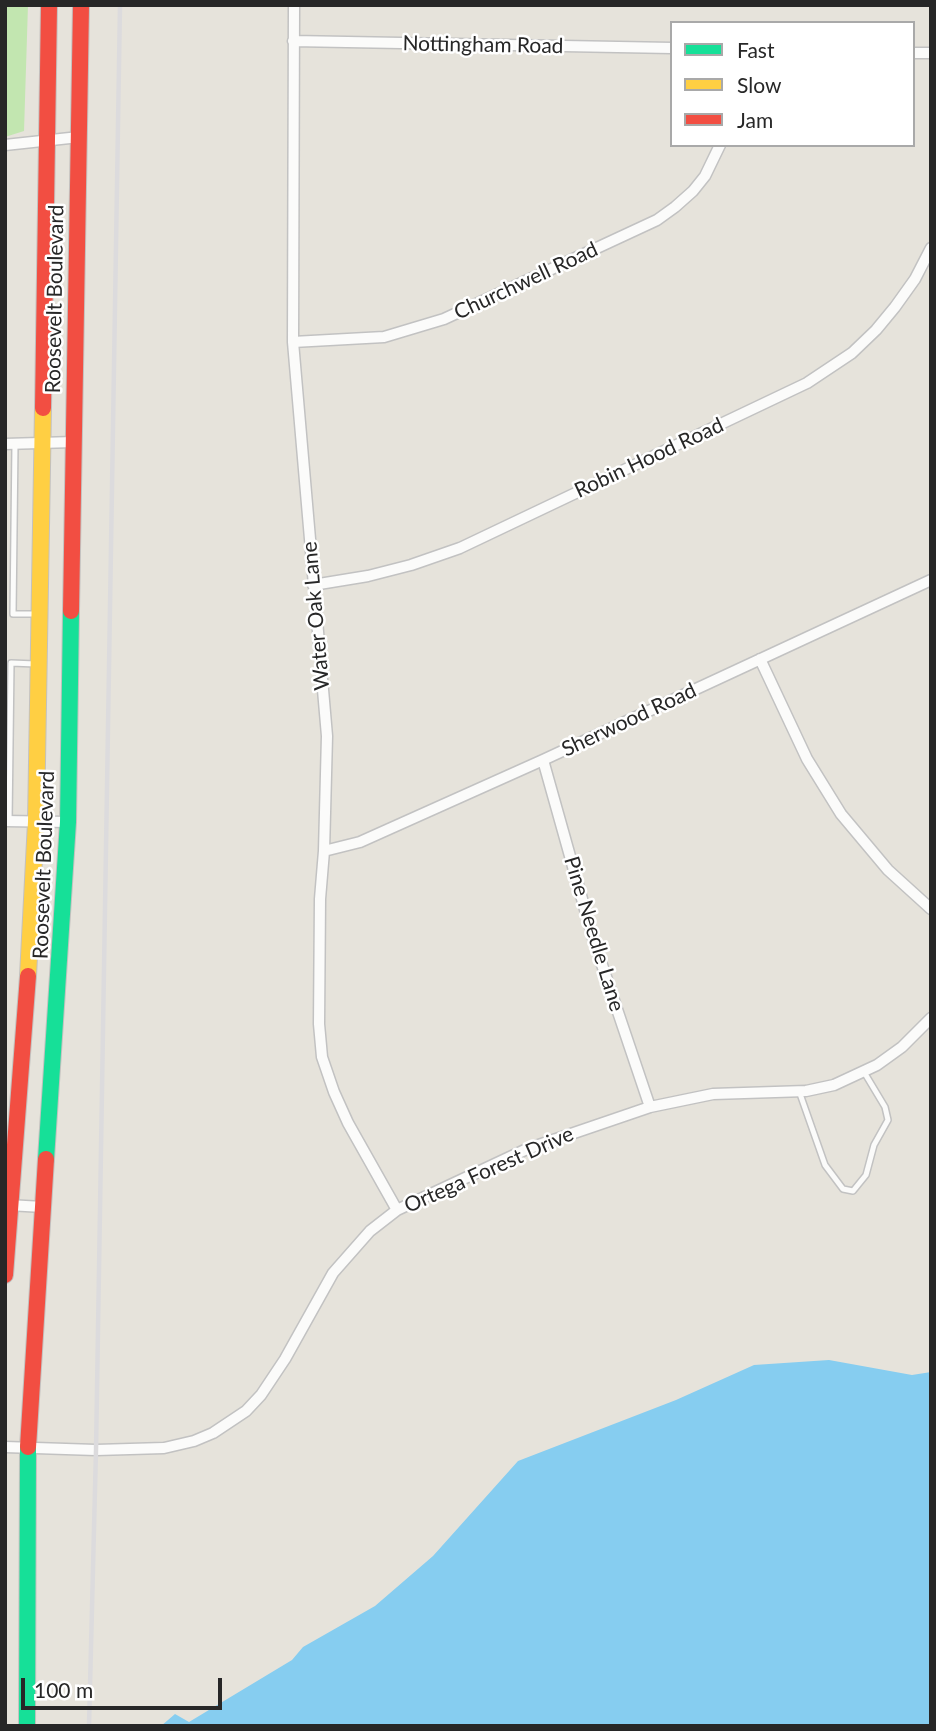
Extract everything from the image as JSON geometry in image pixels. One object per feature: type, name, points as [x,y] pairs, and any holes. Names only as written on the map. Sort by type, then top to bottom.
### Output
[{"type":"highway","name":"Roosevelt Boulevard","points":[[5,1275],[8,1205],[30,947],[36,822],[49,5]]},
{"type":"highway","name":"Roosevelt Boulevard","points":[[27,1726],[28,1447],[68,822],[81,5]]},
{"type":"street","name":"Water Oak Lane","points":[[294,5],[293,342],[327,736],[320,899],[319,1024],[322,1057],[334,1092],[348,1123],[397,1210]]},
{"type":"street","name":"Nottingham Road","points":[[293,41],[670,48]]},
{"type":"street","points":[[5,145],[79,137]]},
{"type":"street","name":"Churchwell Road","points":[[293,342],[384,337],[444,319],[657,220],[693,191],[705,176],[719,147]]},
{"type":"street","name":"Robin Hood Road","points":[[313,585],[379,573],[449,552],[807,383],[852,353],[876,330],[915,279],[931,248]]},
{"type":"street","points":[[10,444],[74,442]]},
{"type":"street","name":"Sherwood Road","points":[[324,851],[360,842],[931,580]]},
{"type":"street","points":[[760,659],[807,759],[841,814],[888,870],[931,909]]},
{"type":"street","name":"Pine Needle Lane","points":[[543,760],[593,938],[650,1107]]},
{"type":"street","points":[[7,821],[68,822]]},
{"type":"street","name":"Ortega Forest Drive","points":[[5,1447],[96,1450],[164,1448],[194,1441],[229,1424],[246,1411],[272,1380],[346,1255],[370,1231],[397,1210],[527,1149],[650,1107],[713,1094],[799,1091],[834,1085],[864,1072],[902,1047],[931,1018]]},
{"type":"street","points":[[8,1205],[43,1207]]},
{"type":"lane","points":[[10,444],[13,614],[40,614]]},
{"type":"lane","points":[[7,821],[11,663],[39,664]]},
{"type":"lane","points":[[799,1091],[825,1165],[843,1189],[853,1191],[866,1175],[874,1145],[888,1120],[885,1107],[864,1072]]},
{"type":"green space","points":[[5,5],[28,5],[24,131],[5,137]]},
{"type":"water","points":[[829,1360],[912,1375],[931,1372],[931,1726],[161,1726],[175,1714],[189,1722],[292,1660],[303,1647],[375,1606],[433,1556],[518,1461],[676,1400],[754,1365]]},
{"type":"railway","points":[[89,1726],[120,5]]},
{"type":"traffic: fast","points":[[46,1159],[68,822],[71,611]]},
{"type":"traffic: fast","points":[[27,1726],[28,1447]]},
{"type":"traffic: slow","points":[[28,976],[36,822],[43,408]]},
{"type":"traffic: jam","points":[[43,408],[49,5]]},
{"type":"traffic: jam","points":[[71,611],[81,5]]},
{"type":"traffic: jam","points":[[5,1275],[28,976]]},
{"type":"traffic: jam","points":[[28,1447],[46,1159]]}]
